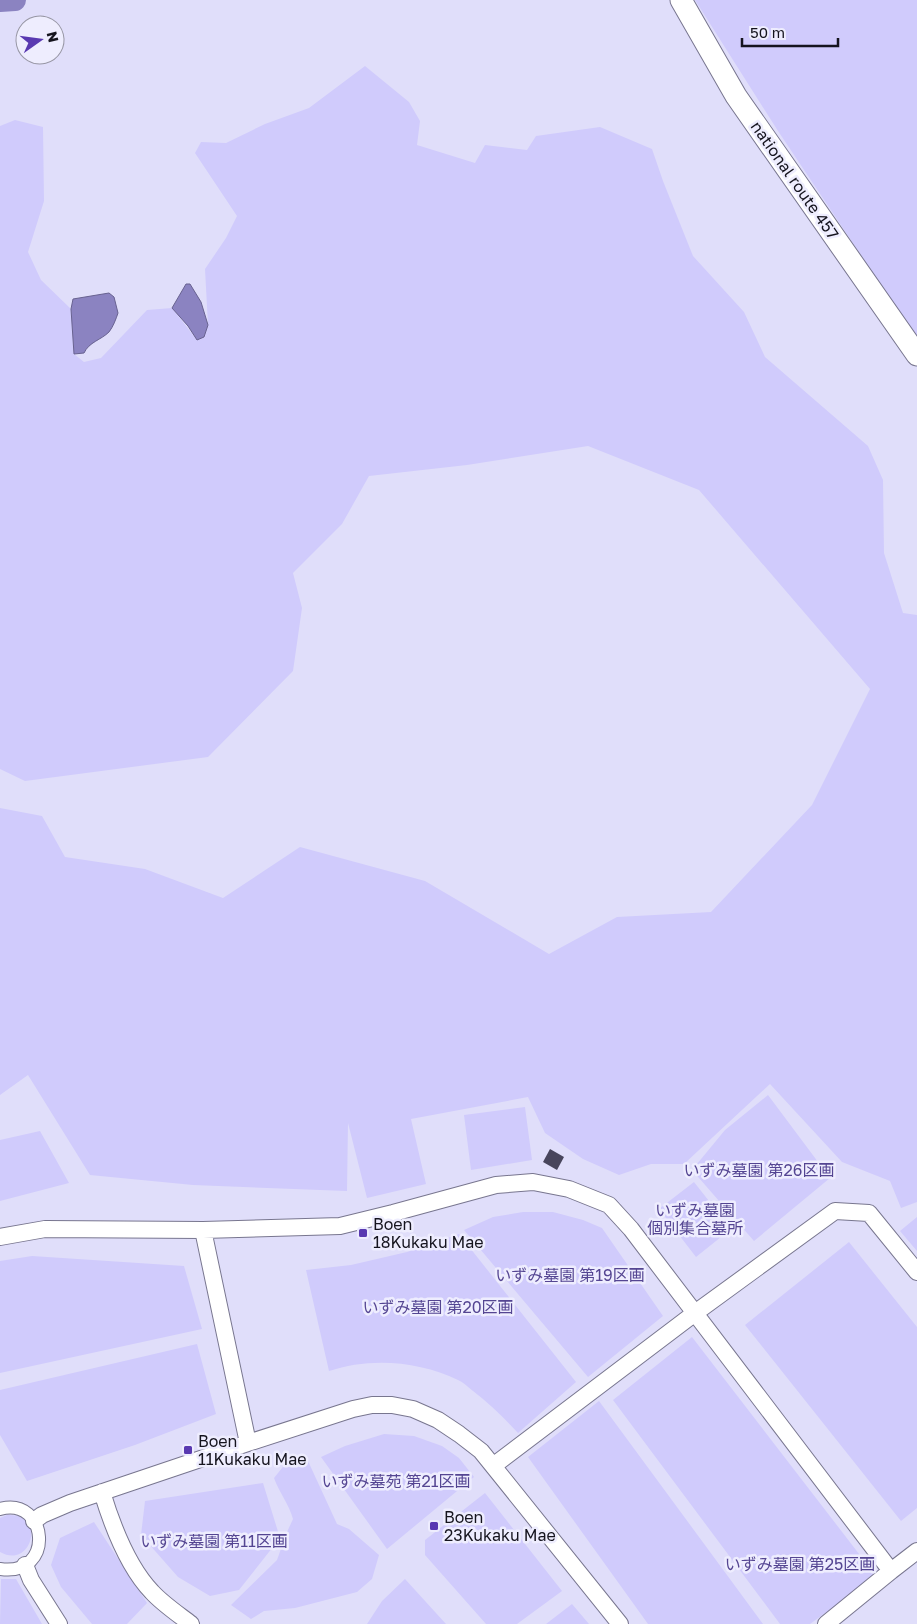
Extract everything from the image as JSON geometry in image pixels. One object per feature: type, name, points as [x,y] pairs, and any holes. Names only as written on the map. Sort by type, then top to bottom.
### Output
[{"type":"highway","name":"national route 457","points":[[681,0],[736,96],[917,355]]},
{"type":"street","points":[[0,1237],[46,1229],[203,1230],[340,1226],[496,1185],[532,1182],[568,1189],[609,1205],[631,1229],[892,1571]]},
{"type":"street","points":[[493,1466],[835,1210],[869,1213],[917,1272]]},
{"type":"street","points":[[203,1230],[248,1443]]},
{"type":"street","points":[[34,1521],[42,1515],[70,1503],[352,1409],[372,1405],[392,1405],[413,1409],[438,1420],[481,1451],[620,1624]]},
{"type":"street","points":[[102,1492],[113,1527],[138,1574],[152,1592],[191,1624]]},
{"type":"street","points":[[0,1509],[12,1507],[28,1514],[34,1521],[40,1536],[33,1558],[25,1565],[10,1570],[0,1568]]},
{"type":"street","points":[[826,1624],[917,1552]]},
{"type":"street","points":[[25,1565],[31,1580],[59,1624]]},
{"type":"green space","points":[[695,0],[917,0],[917,339],[778,131]]},
{"type":"green space","points":[[365,66],[409,102],[420,121],[417,145],[475,163],[485,145],[527,150],[536,136],[600,127],[652,149],[693,256],[744,312],[765,357],[868,446],[883,480],[884,553],[903,613],[917,615],[917,1202],[901,1208],[890,1181],[842,1162],[770,1084],[684,1164],[651,1164],[619,1175],[583,1159],[545,1133],[528,1097],[411,1119],[426,1184],[367,1198],[348,1123],[347,1191],[193,1185],[90,1175],[28,1075],[0,1095],[0,808],[42,816],[65,857],[145,869],[223,898],[300,847],[425,881],[549,954],[617,917],[711,912],[812,805],[870,689],[699,490],[588,446],[467,465],[369,476],[342,524],[293,573],[302,608],[293,671],[208,757],[25,781],[0,769],[0,126],[15,120],[43,127],[44,201],[28,252],[41,280],[71,309],[74,354],[84,362],[101,358],[147,310],[172,308],[197,340],[204,337],[208,325],[205,269],[226,238],[237,216],[195,153],[201,142],[226,143],[265,124],[309,108]]},
{"type":"green space","name":"いずみ墓園 第26区画","points":[[768,1095],[830,1178],[754,1241],[692,1170],[725,1130]]},
{"type":"green space","points":[[525,1107],[532,1160],[471,1170],[464,1115]]},
{"type":"green space","points":[[40,1131],[69,1183],[0,1201],[0,1140]]},
{"type":"green space","name":"いずみ墓園 個別集合墓所","points":[[694,1182],[731,1229],[696,1257],[659,1209]]},
{"type":"green space","name":"いずみ墓園 第19区画","points":[[523,1212],[553,1212],[583,1220],[602,1228],[663,1316],[588,1377],[464,1230],[493,1217]]},
{"type":"green space","points":[[917,1217],[917,1251],[900,1231]]},
{"type":"green space","name":"いずみ墓園 第20区画","points":[[459,1234],[576,1382],[518,1433],[491,1406],[466,1385],[443,1374],[411,1365],[394,1363],[361,1364],[329,1371],[306,1270],[351,1265],[407,1252]]},
{"type":"green space","points":[[849,1242],[917,1327],[917,1508],[901,1521],[745,1325]]},
{"type":"green space","points":[[32,1256],[184,1266],[202,1329],[0,1373],[0,1261]]},
{"type":"green space","name":"いずみ墓園 第25区画","points":[[692,1337],[876,1576],[810,1624],[780,1624],[613,1400]]},
{"type":"green space","points":[[197,1344],[216,1414],[135,1445],[27,1481],[0,1435],[0,1390]]},
{"type":"green space","points":[[599,1401],[763,1624],[648,1624],[528,1457]]},
{"type":"green space","name":"いずみ墓苑 第21区画","points":[[384,1434],[414,1436],[442,1446],[459,1458],[474,1477],[387,1549],[321,1457],[345,1446]]},
{"type":"green space","points":[[290,1458],[308,1461],[337,1524],[349,1529],[379,1555],[372,1579],[357,1592],[295,1608],[264,1611],[251,1619],[231,1605],[277,1560],[293,1519],[274,1478]]},
{"type":"green space","name":"いずみ墓園 第11区画","points":[[263,1483],[280,1538],[239,1590],[210,1596],[178,1577],[141,1535],[145,1501]]},
{"type":"green space","points":[[485,1493],[562,1591],[517,1624],[486,1624],[425,1555],[425,1540]]},
{"type":"green space","points":[[7,1515],[19,1517],[27,1522],[31,1531],[31,1540],[27,1548],[20,1554],[11,1555],[0,1552],[0,1518]]},
{"type":"green space","points":[[94,1522],[147,1603],[127,1624],[92,1624],[61,1587],[51,1565],[60,1538]]},
{"type":"green space","points":[[1,1579],[16,1579],[42,1624],[0,1624]]},
{"type":"green space","points":[[405,1579],[446,1624],[367,1624],[382,1601]]},
{"type":"green space","points":[[572,1604],[589,1624],[546,1624]]},
{"type":"shaded area","points":[[186,284],[190,284],[201,302],[208,325],[204,337],[197,340],[188,326],[172,308]]},
{"type":"shaded area","points":[[109,293],[114,297],[118,313],[112,328],[106,335],[89,346],[84,353],[74,354],[71,309],[73,299]]},
{"type":"building","points":[[550,1149],[564,1157],[557,1170],[543,1162]]},
{"type":"waterway","points":[[0,1],[15,0]]},
{"type":"place","name":"Boen 18Kukaku Mae","points":[[363,1233]]},
{"type":"place","name":"Boen 11Kukaku Mae","points":[[188,1450]]},
{"type":"place","name":"Boen 23Kukaku Mae","points":[[434,1526]]}]
